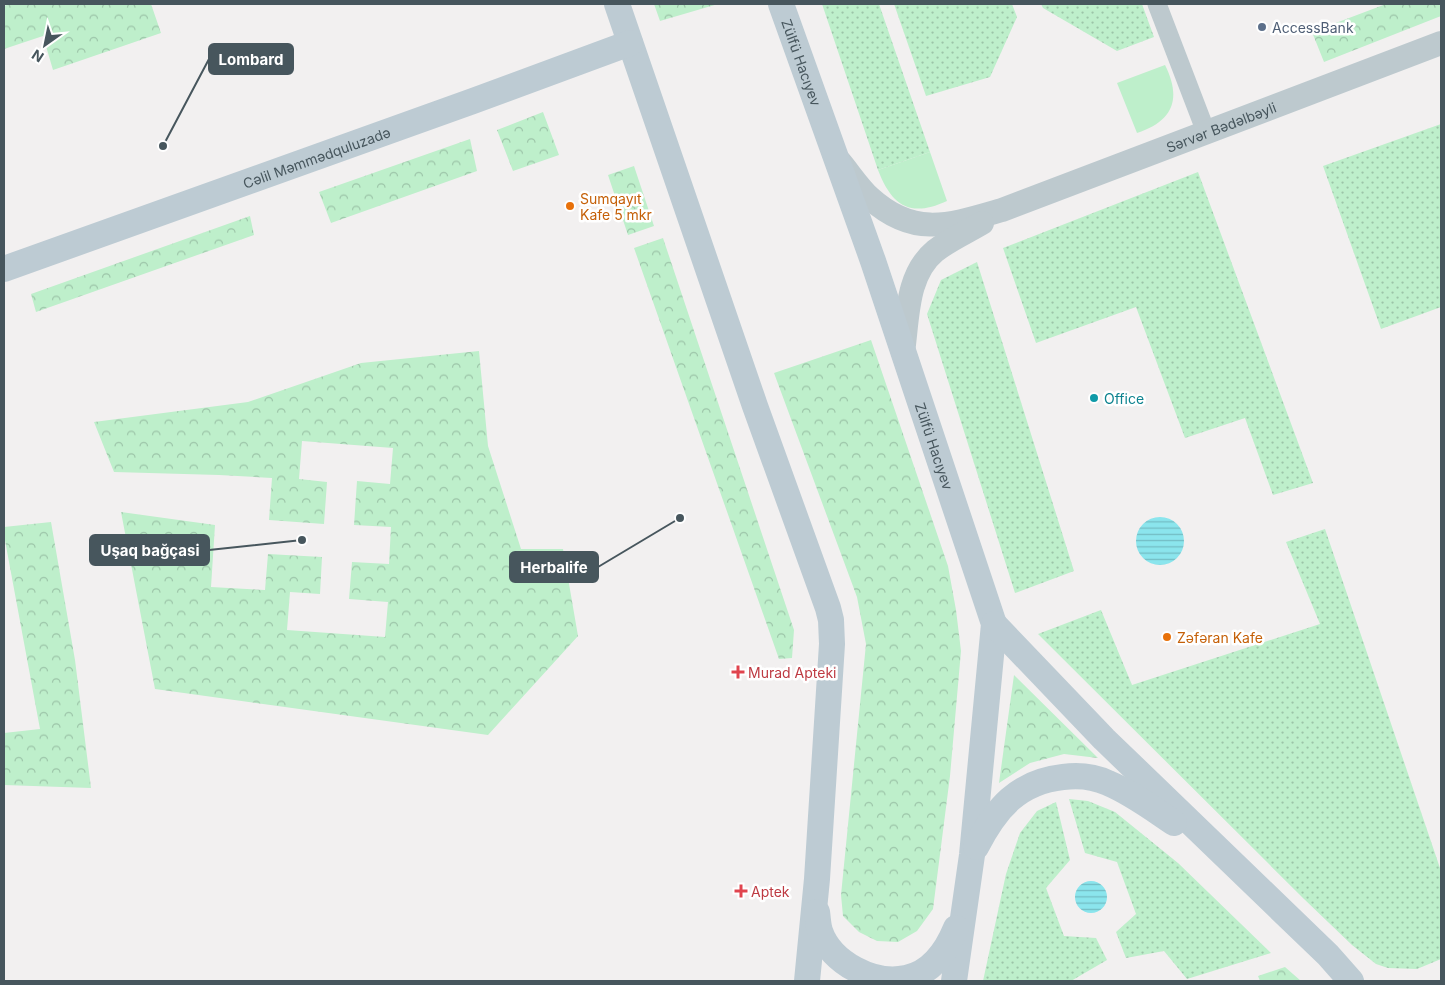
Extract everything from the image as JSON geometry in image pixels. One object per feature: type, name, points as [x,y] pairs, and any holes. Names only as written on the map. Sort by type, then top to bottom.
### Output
[{"type":"main road","points":[[617,4],[831,620],[832,644],[817,879],[807,981]]},
{"type":"main road","name":"Zülfü Hacıyev","points":[[781,4],[903,352],[994,624],[972,855],[965,901]]},
{"type":"main road","name":"Cəlil Məmmədquluzadə","points":[[4,269],[630,43]]},
{"type":"main road","points":[[994,624],[1104,739],[1328,955],[1351,981]]},
{"type":"main road","points":[[972,855],[985,829],[1000,809],[1014,795],[1031,784],[1052,778],[1069,776],[1090,777],[1108,783],[1129,794],[1219,851]]},
{"type":"main road","points":[[817,879],[817,913],[821,932],[833,952],[852,967],[870,976],[890,979],[906,978],[934,963],[948,947],[965,901]]},
{"type":"main road","points":[[954,981],[965,901]]},
{"type":"street","points":[[1157,4],[1206,132]]},
{"type":"street","name":"Sərvər Bədəlbəyli","points":[[1002,210],[1441,43]]},
{"type":"street","points":[[833,154],[868,197],[888,213],[905,221],[922,225],[946,224],[1002,210]]},
{"type":"street","points":[[903,352],[914,282],[924,263],[935,251],[1002,210]]},
{"type":"green space","points":[[10,4],[151,4],[161,33],[53,70],[43,36],[4,49],[4,6]]},
{"type":"green space","points":[[654,4],[718,4],[660,21]]},
{"type":"green space","points":[[822,4],[879,4],[930,152],[878,170]]},
{"type":"green space","points":[[894,4],[1012,4],[1017,17],[990,77],[926,96]]},
{"type":"green space","points":[[1041,4],[1142,4],[1154,37],[1117,51],[1043,8]]},
{"type":"green space","points":[[1386,4],[1441,4],[1441,16],[1324,62],[1312,32]]},
{"type":"green space","points":[[1165,65],[1173,88],[1171,107],[1159,122],[1137,133],[1117,83]]},
{"type":"green space","points":[[543,112],[559,155],[513,171],[497,130]]},
{"type":"green space","points":[[1441,124],[1441,307],[1381,329],[1323,166]]},
{"type":"green space","points":[[470,139],[477,171],[331,223],[319,192]]},
{"type":"green space","points":[[930,152],[947,201],[923,208],[913,208],[904,205],[889,192],[878,170]]},
{"type":"green space","points":[[634,166],[654,226],[628,235],[608,175]]},
{"type":"green space","points":[[1198,172],[1313,483],[1273,495],[1245,418],[1185,438],[1136,307],[1036,343],[1003,248]]},
{"type":"green space","points":[[250,216],[254,235],[36,312],[31,294]]},
{"type":"green space","points":[[663,238],[794,630],[792,658],[779,659],[634,248]]},
{"type":"green space","points":[[977,262],[1074,571],[1015,593],[927,314],[941,280]]},
{"type":"green space","points":[[871,340],[948,566],[961,651],[950,776],[933,909],[917,931],[898,942],[877,941],[859,932],[843,916],[841,895],[866,644],[857,597],[774,373]]},
{"type":"green space","points":[[479,351],[488,446],[521,549],[563,549],[578,636],[488,735],[155,689],[121,512],[215,525],[211,587],[265,590],[268,554],[322,557],[320,594],[290,592],[287,630],[385,637],[388,602],[349,599],[352,562],[389,564],[391,527],[354,525],[357,481],[390,484],[393,448],[302,441],[299,479],[327,482],[324,524],[269,520],[272,478],[114,472],[94,422],[248,402],[361,363]]},
{"type":"green space","points":[[51,522],[75,660],[91,788],[4,785],[4,733],[40,729],[4,527]]},
{"type":"green space","points":[[1325,529],[1441,871],[1441,959],[1417,969],[1388,968],[1376,964],[1352,945],[1038,634],[1101,610],[1132,685],[1320,624],[1286,542]]},
{"type":"green space","points":[[1014,675],[1098,758],[1064,754],[1030,763],[999,783]]},
{"type":"green space","points":[[1069,799],[1088,801],[1115,812],[1178,863],[1271,953],[1187,979],[1164,951],[1126,958],[1116,932],[1136,914],[1117,862],[1085,853]]},
{"type":"green space","points":[[1056,802],[1070,860],[1046,888],[1064,936],[1096,938],[1107,960],[1071,981],[983,981],[1006,874],[1020,833],[1037,811]]},
{"type":"green space","points":[[1285,967],[1301,981],[1260,981],[1258,976]]},
{"type":"water","points":[[1155,517],[1165,517],[1174,521],[1180,527],[1183,532],[1183,550],[1174,561],[1165,565],[1155,565],[1146,561],[1140,555],[1136,546],[1136,536],[1140,527],[1146,521]]},
{"type":"water","points":[[1091,881],[1097,882],[1102,886],[1106,891],[1106,903],[1102,908],[1097,912],[1091,913],[1085,912],[1080,908],[1076,903],[1075,897],[1076,891],[1080,886],[1085,882]]},
{"type":"place","name":"AccessBank","points":[[1262,27]]},
{"type":"place","name":"Lombard","points":[[163,146]]},
{"type":"place","name":"Sumqayıt Kafe 5 mkr","points":[[570,206]]},
{"type":"place","name":"Office","points":[[1094,398]]},
{"type":"place","name":"Herbalife","points":[[680,518]]},
{"type":"place","name":"Uşaq bağçasi","points":[[302,540]]},
{"type":"place","name":"Zәfәran Kafe","points":[[1167,637]]},
{"type":"place","name":"Murad Apteki","points":[[738,672]]},
{"type":"place","name":"Aptek","points":[[741,891]]}]
